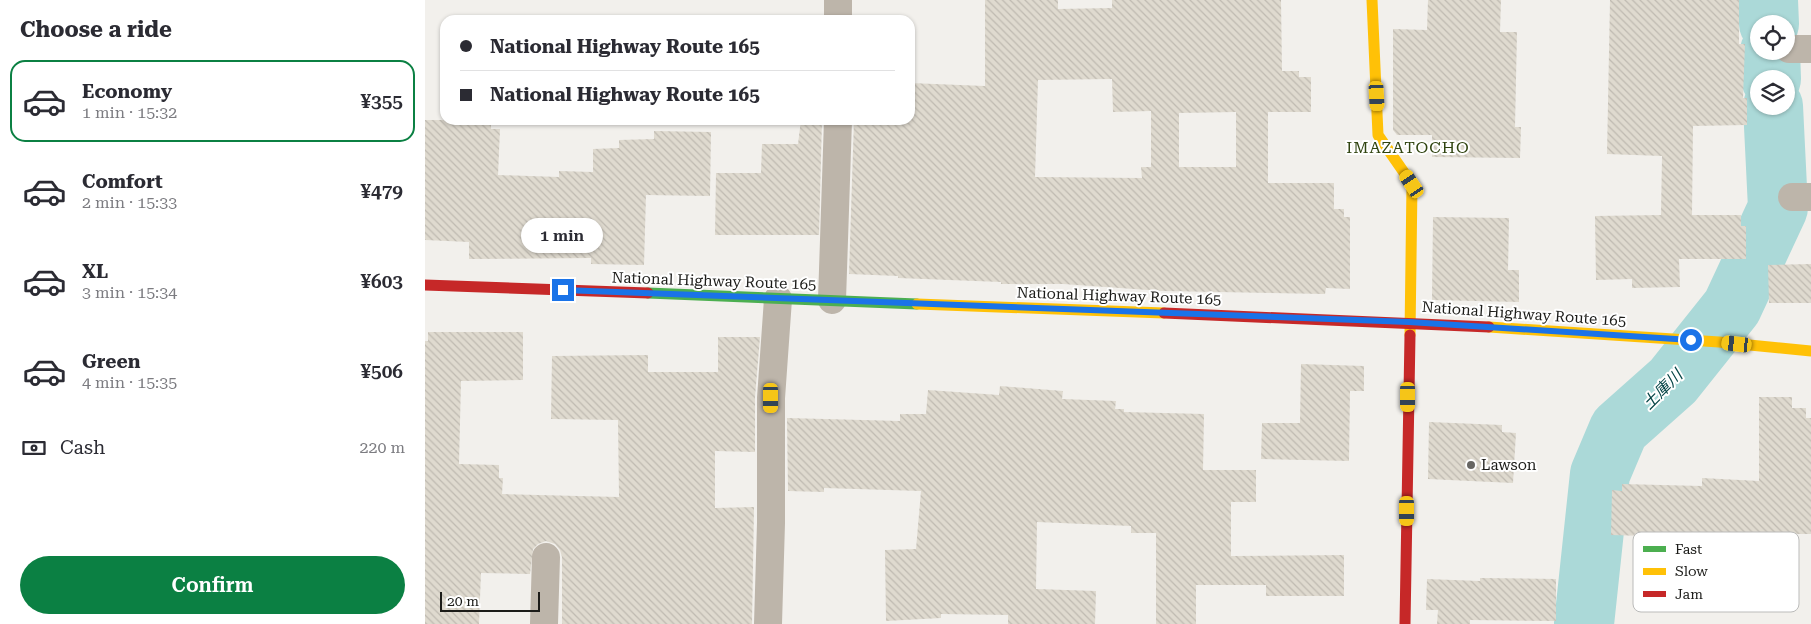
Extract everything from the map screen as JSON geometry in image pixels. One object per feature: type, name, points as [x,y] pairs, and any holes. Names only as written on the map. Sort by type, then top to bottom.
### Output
[{"type":"main road","points":[[1372,0],[1378,135],[1412,184],[1405,624]]},
{"type":"main road","name":"National Highway Route 165","points":[[425,285],[1409,322],[1719,342],[1811,351]]},
{"type":"street","points":[[839,0],[839,15]]},
{"type":"street","points":[[833,300],[839,125]]},
{"type":"street","points":[[768,624],[771,522],[771,398],[778,299]]},
{"type":"street","points":[[543,624],[546,556]]},
{"type":"building","points":[[985,0],[1058,0],[1058,9],[1112,8],[1112,0],[1281,0],[1282,71],[1299,71],[1299,77],[1311,77],[1311,112],[1268,112],[1268,183],[1334,183],[1334,209],[1344,209],[1344,217],[1350,217],[1350,289],[1326,288],[1325,294],[1162,291],[1063,284],[1001,284],[1001,282],[849,274],[854,125],[915,125],[915,83],[985,86]],"holes":[[[1112,79],[1113,112],[1151,111],[1151,167],[1141,167],[1142,178],[1035,177],[1038,80]],[[1236,112],[1236,167],[1179,167],[1179,113]]]},
{"type":"building","points":[[1428,0],[1501,0],[1500,32],[1517,32],[1515,127],[1521,127],[1520,158],[1432,157],[1432,135],[1397,135],[1393,130],[1393,29],[1427,30]]},
{"type":"building","points":[[1610,0],[1739,0],[1739,44],[1745,44],[1743,98],[1747,98],[1747,125],[1693,126],[1692,215],[1741,215],[1741,226],[1746,226],[1746,259],[1679,259],[1680,287],[1632,288],[1632,279],[1596,280],[1595,216],[1661,215],[1662,156],[1607,154]]},
{"type":"building","points":[[425,120],[440,120],[440,125],[491,125],[491,129],[500,129],[498,175],[559,177],[559,171],[593,172],[593,149],[619,148],[619,140],[654,139],[654,131],[711,132],[710,196],[646,195],[644,265],[591,264],[591,258],[469,259],[469,242],[425,240]]},
{"type":"building","points":[[800,125],[822,125],[819,235],[715,235],[716,173],[761,173],[762,144],[798,144]]},
{"type":"building","points":[[1433,217],[1509,218],[1508,270],[1519,270],[1519,302],[1432,300]]},
{"type":"building","points":[[1811,264],[1811,303],[1769,303],[1768,265]]},
{"type":"building","points":[[428,332],[523,332],[523,380],[461,381],[459,464],[499,465],[499,478],[503,478],[502,494],[619,497],[618,420],[551,419],[552,356],[648,355],[648,372],[718,372],[718,337],[760,337],[755,397],[755,452],[715,451],[715,508],[754,507],[752,624],[562,624],[562,557],[560,550],[555,544],[546,541],[538,544],[533,549],[530,574],[481,573],[479,624],[425,624],[425,341],[428,341]]},
{"type":"building","points":[[1301,364],[1364,366],[1364,391],[1350,391],[1349,461],[1261,459],[1262,423],[1300,423]]},
{"type":"building","points":[[1000,386],[1063,391],[1062,399],[1116,401],[1115,409],[1124,409],[1124,412],[1204,414],[1203,470],[1256,470],[1256,502],[1231,502],[1231,556],[1344,555],[1344,596],[1266,596],[1266,585],[1196,585],[1196,624],[1156,624],[1156,533],[1131,533],[1131,526],[1037,522],[1036,589],[1096,591],[1095,624],[1008,624],[1008,615],[941,614],[941,618],[886,621],[885,550],[916,549],[921,491],[824,488],[824,492],[788,491],[787,418],[900,421],[900,414],[926,414],[928,390],[999,395]]},
{"type":"building","points":[[1759,397],[1792,397],[1792,408],[1806,408],[1806,418],[1811,418],[1811,534],[1799,534],[1799,532],[1633,532],[1633,536],[1611,535],[1612,490],[1622,491],[1622,484],[1702,486],[1702,478],[1759,481]]},
{"type":"building","name":"Lawson","points":[[1429,422],[1502,425],[1502,432],[1516,433],[1513,483],[1428,479]]},
{"type":"building","points":[[1480,578],[1556,579],[1556,621],[1470,620],[1470,624],[1437,624],[1438,610],[1426,610],[1427,579],[1480,581]]},
{"type":"waterway","name":"土庫川","points":[[1768,0],[1769,15]]},
{"type":"waterway","name":"土庫川","points":[[1770,60],[1771,70]]},
{"type":"waterway","name":"土庫川","points":[[1584,624],[1600,474],[1619,429],[1673,381],[1732,307],[1778,208],[1773,115]]},
{"type":"traffic: fast","points":[[648,293],[917,304]]},
{"type":"traffic: slow","points":[[1372,0],[1378,135],[1412,184],[1410,335]]},
{"type":"traffic: slow","points":[[917,304],[1164,313]]},
{"type":"traffic: slow","points":[[1489,327],[1719,342],[1811,351]]},
{"type":"traffic: jam","points":[[425,285],[648,293]]},
{"type":"traffic: jam","points":[[1164,313],[1489,327]]},
{"type":"traffic: jam","points":[[1405,624],[1410,335]]},
{"type":"place","name":"Lawson","points":[[1471,465]]},
{"type":"district","name":"IMAZATOCHO","points":[[1408,147]]},
{"type":"route","points":[[563,290],[1409,322],[1691,340]]}]
